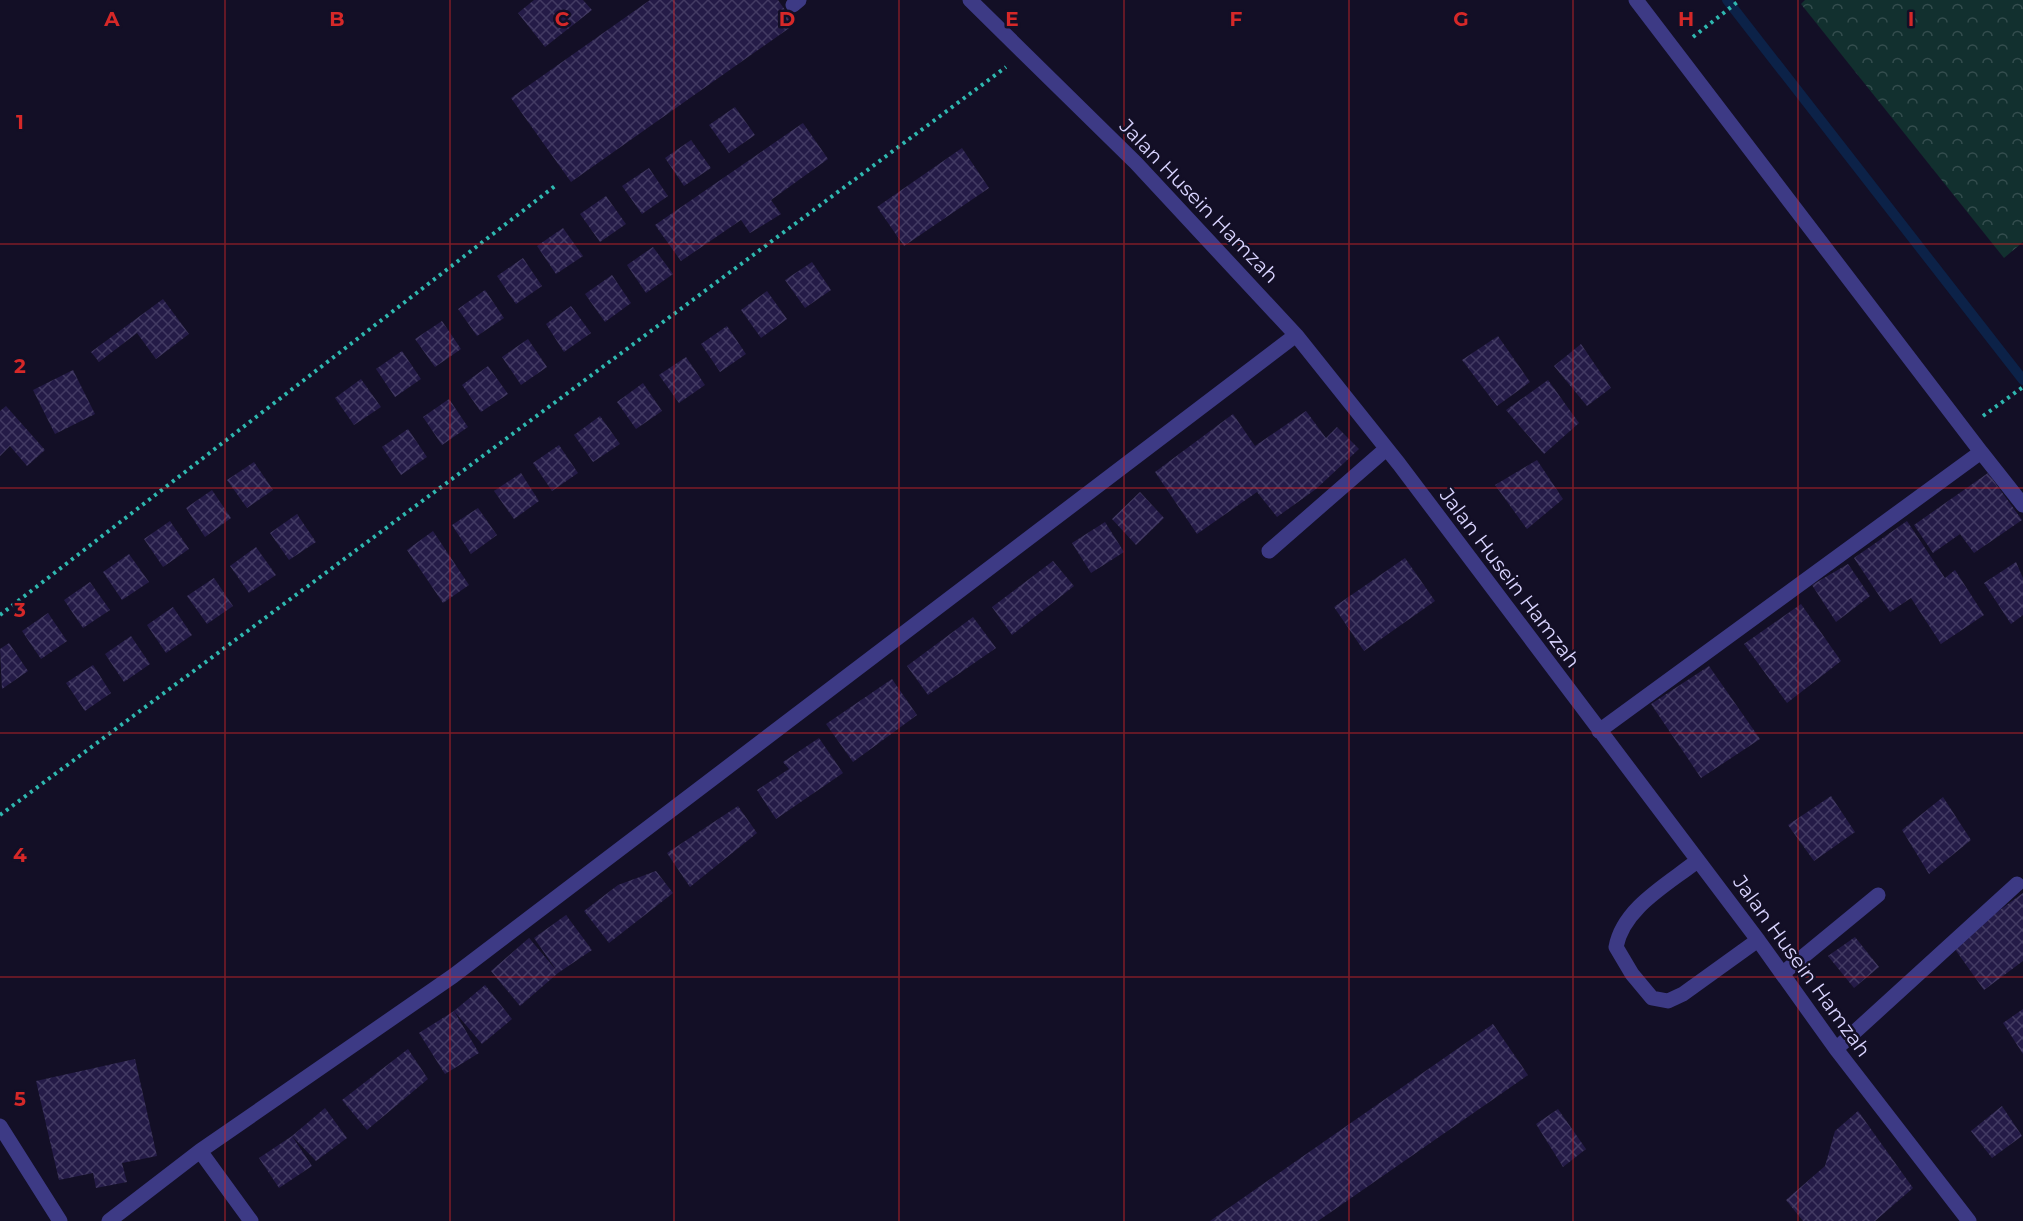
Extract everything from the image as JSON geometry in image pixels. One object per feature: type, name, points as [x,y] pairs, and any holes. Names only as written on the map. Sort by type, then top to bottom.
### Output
[{"type":"street","name":"Jalan Husein Hamzah","points":[[970,0],[1136,163],[1296,334],[1386,449],[1758,940],[1836,1049],[1969,1221]]},
{"type":"street","points":[[1636,0],[2023,505]]},
{"type":"street","points":[[109,1221],[200,1151],[453,976],[1296,334]]},
{"type":"street","points":[[1269,551],[1386,449]]},
{"type":"street","points":[[1599,731],[1982,452]]},
{"type":"street","points":[[1697,861],[1627,918],[1619,931],[1616,947],[1632,974],[1652,999],[1668,1001],[1683,994],[1758,940]]},
{"type":"street","points":[[1836,1049],[2017,884]]},
{"type":"street","points":[[1782,974],[1878,895]]},
{"type":"street","points":[[0,1126],[60,1221]]},
{"type":"street","points":[[200,1151],[251,1221]]},
{"type":"path","points":[[1699,33],[1740,0]]},
{"type":"path","points":[[0,815],[1023,54]]},
{"type":"path","points":[[0,615],[555,186]]},
{"type":"path","points":[[1983,416],[2023,387]]},
{"type":"green space","points":[[1805,0],[2023,0],[2023,242],[2004,258],[1801,4]]},
{"type":"building","points":[[534,0],[583,0],[592,10],[545,47],[518,13]]},
{"type":"building","points":[[650,0],[778,0],[795,24],[571,182],[511,98]]},
{"type":"building","points":[[735,107],[755,135],[729,153],[709,125]]},
{"type":"building","points":[[803,123],[828,159],[771,200],[781,214],[750,233],[741,220],[681,261],[655,225]]},
{"type":"building","points":[[691,140],[711,168],[684,186],[665,158]]},
{"type":"building","points":[[962,148],[989,188],[904,246],[877,207]]},
{"type":"building","points":[[649,168],[668,196],[642,214],[622,186]]},
{"type":"building","points":[[606,196],[626,224],[600,242],[580,214]]},
{"type":"building","points":[[563,228],[583,256],[556,274],[537,246]]},
{"type":"building","points":[[653,247],[673,274],[646,293],[627,265]]},
{"type":"building","points":[[523,258],[542,286],[516,304],[497,276]]},
{"type":"building","points":[[812,262],[831,290],[805,308],[785,280]]},
{"type":"building","points":[[612,275],[631,303],[605,322],[585,294]]},
{"type":"building","points":[[485,290],[504,318],[477,336],[458,309]]},
{"type":"building","points":[[767,291],[787,319],[761,338],[741,310]]},
{"type":"building","points":[[163,299],[189,334],[156,359],[137,333],[99,362],[91,352]]},
{"type":"building","points":[[571,306],[591,333],[564,352],[546,324]]},
{"type":"building","points":[[442,321],[461,349],[435,367],[415,339]]},
{"type":"building","points":[[727,326],[746,354],[720,372],[701,344]]},
{"type":"building","points":[[1498,336],[1530,382],[1497,406],[1462,360]]},
{"type":"building","points":[[528,339],[547,367],[521,385],[502,357]]},
{"type":"building","points":[[1581,344],[1611,388],[1587,406],[1554,366]]},
{"type":"building","points":[[402,351],[421,379],[395,397],[376,369]]},
{"type":"building","points":[[686,357],[705,385],[679,403],[659,375]]},
{"type":"building","points":[[488,366],[508,394],[481,412],[462,385]]},
{"type":"building","points":[[73,370],[95,414],[55,434],[33,390]]},
{"type":"building","points":[[361,379],[381,407],[354,425],[335,398]]},
{"type":"building","points":[[1548,380],[1579,423],[1544,454],[1506,410]]},
{"type":"building","points":[[643,383],[662,411],[636,429],[617,402]]},
{"type":"building","points":[[449,399],[468,427],[442,445],[423,417]]},
{"type":"building","points":[[6,406],[45,450],[27,466],[10,446],[0,456],[0,411]]},
{"type":"building","points":[[1306,411],[1326,438],[1337,427],[1359,449],[1316,489],[1277,517],[1257,492],[1197,534],[1155,472],[1233,414],[1255,446]]},
{"type":"building","points":[[600,416],[620,444],[593,462],[574,435]]},
{"type":"building","points":[[408,429],[427,457],[401,475],[382,447]]},
{"type":"building","points":[[559,445],[578,473],[552,491],[533,463]]},
{"type":"building","points":[[1537,460],[1563,499],[1527,529],[1495,485]]},
{"type":"building","points":[[254,462],[273,490],[247,508],[227,480]]},
{"type":"building","points":[[521,473],[539,501],[514,519],[494,491]]},
{"type":"building","points":[[1988,473],[2022,520],[1974,553],[1960,534],[1933,553],[1914,525]]},
{"type":"building","points":[[212,490],[231,518],[205,537],[186,508]]},
{"type":"building","points":[[1140,492],[1164,518],[1136,545],[1112,519]]},
{"type":"building","points":[[478,508],[497,535],[471,554],[452,525]]},
{"type":"building","points":[[297,514],[316,542],[289,560],[270,533]]},
{"type":"building","points":[[170,521],[189,549],[163,567],[144,539]]},
{"type":"building","points":[[1907,521],[1945,578],[1955,570],[1984,615],[1941,644],[1911,598],[1890,612],[1854,558]]},
{"type":"building","points":[[1105,522],[1124,552],[1091,573],[1072,543]]},
{"type":"building","points":[[433,531],[469,585],[443,603],[407,550]]},
{"type":"building","points":[[256,547],[276,575],[249,593],[230,566]]},
{"type":"building","points":[[129,554],[149,582],[122,600],[103,572]]},
{"type":"building","points":[[1405,558],[1435,601],[1364,651],[1334,607]]},
{"type":"building","points":[[1053,561],[1074,586],[1012,635],[992,607]]},
{"type":"building","points":[[2016,562],[2023,578],[2023,615],[2011,624],[1984,583]]},
{"type":"building","points":[[1848,564],[1870,596],[1836,622],[1812,585]]},
{"type":"building","points":[[214,578],[233,606],[207,624],[187,596]]},
{"type":"building","points":[[90,582],[110,610],[83,628],[64,600]]},
{"type":"building","points":[[1801,604],[1841,661],[1787,703],[1744,644]]},
{"type":"building","points":[[173,607],[192,635],[166,653],[147,625]]},
{"type":"building","points":[[48,613],[67,641],[41,659],[22,631]]},
{"type":"building","points":[[973,617],[996,648],[928,695],[907,666]]},
{"type":"building","points":[[131,636],[150,664],[124,682],[105,654]]},
{"type":"building","points":[[9,643],[28,671],[2,689],[0,649]]},
{"type":"building","points":[[93,665],[111,693],[85,711],[66,683]]},
{"type":"building","points":[[1709,666],[1760,739],[1701,778],[1651,704]]},
{"type":"building","points":[[892,679],[917,715],[853,762],[826,724]]},
{"type":"building","points":[[819,738],[843,773],[776,819],[757,790],[789,769],[783,762]]},
{"type":"building","points":[[1831,796],[1855,832],[1814,861],[1788,825]]},
{"type":"building","points":[[1943,797],[1971,840],[1929,874],[1902,830]]},
{"type":"building","points":[[738,806],[757,833],[690,887],[667,853]]},
{"type":"building","points":[[656,871],[673,893],[609,943],[584,911],[618,885]]},
{"type":"building","points":[[2023,893],[2023,961],[1984,990],[1952,945]]},
{"type":"building","points":[[566,915],[592,950],[558,973],[520,1006],[491,971],[529,938],[557,971],[534,938]]},
{"type":"building","points":[[1855,937],[1879,967],[1854,988],[1828,956]]},
{"type":"building","points":[[485,985],[512,1019],[482,1044],[454,1011]]},
{"type":"building","points":[[2023,1009],[2023,1054],[2003,1023]]},
{"type":"building","points":[[454,1011],[479,1053],[445,1074],[419,1033]]},
{"type":"building","points":[[1493,1024],[1528,1075],[1318,1221],[1210,1221]]},
{"type":"building","points":[[408,1049],[428,1079],[367,1130],[342,1100]]},
{"type":"building","points":[[135,1059],[157,1156],[122,1163],[127,1182],[96,1188],[93,1173],[59,1180],[36,1081]]},
{"type":"building","points":[[2002,1106],[2022,1136],[1992,1158],[1971,1131]]},
{"type":"building","points":[[325,1108],[347,1138],[316,1161],[292,1136]]},
{"type":"building","points":[[1558,1109],[1586,1149],[1563,1167],[1536,1124]]},
{"type":"building","points":[[1858,1111],[1913,1188],[1875,1221],[1803,1221],[1786,1200],[1825,1166],[1835,1131]]},
{"type":"building","points":[[292,1136],[312,1166],[279,1188],[259,1158]]},
{"type":"waterway","points":[[1727,0],[2023,380]]}]
